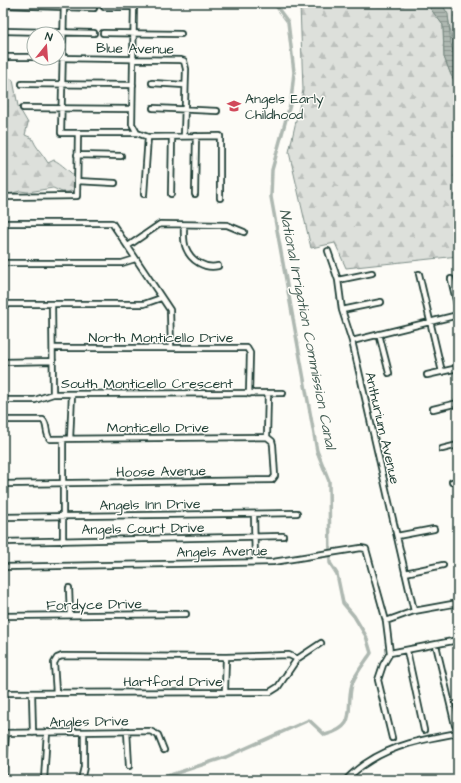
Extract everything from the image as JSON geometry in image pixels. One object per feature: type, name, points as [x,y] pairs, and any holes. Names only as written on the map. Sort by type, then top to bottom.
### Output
[{"type":"street","points":[[3,5],[63,5],[94,8]]},
{"type":"street","points":[[63,5],[63,26]]},
{"type":"street","points":[[104,8],[134,5],[132,124],[137,133]]},
{"type":"street","points":[[3,31],[26,32]]},
{"type":"street","points":[[66,32],[94,33]]},
{"type":"street","points":[[103,33],[181,34]]},
{"type":"street","points":[[3,57],[26,57]]},
{"type":"street","name":"Blue Avenue","points":[[66,58],[181,60],[186,64],[184,85],[184,136]]},
{"type":"street","points":[[61,66],[62,84],[61,133],[137,133],[148,137],[220,136],[220,198]]},
{"type":"street","points":[[152,83],[184,85]]},
{"type":"street","points":[[22,84],[133,85]]},
{"type":"street","points":[[23,108],[132,109]]},
{"type":"street","points":[[153,108],[217,111]]},
{"type":"street","points":[[3,197],[77,196],[78,133]]},
{"type":"street","points":[[195,194],[196,136]]},
{"type":"street","points":[[144,194],[148,137]]},
{"type":"street","points":[[171,194],[172,137]]},
{"type":"street","points":[[77,155],[121,156]]},
{"type":"street","points":[[77,182],[115,183]]},
{"type":"street","points":[[3,223],[112,223],[171,314],[171,347]]},
{"type":"street","points":[[128,246],[160,224],[227,225],[244,232]]},
{"type":"street","points":[[184,225],[186,249],[192,257],[204,266],[218,266]]},
{"type":"street","name":"Anthurium Avenue","points":[[328,251],[338,280],[342,310],[352,341],[414,611]]},
{"type":"street","points":[[3,263],[122,263],[135,260]]},
{"type":"street","points":[[338,280],[372,273]]},
{"type":"street","points":[[419,274],[442,372]]},
{"type":"street","points":[[451,280],[458,309]]},
{"type":"street","points":[[3,304],[144,304],[161,298]]},
{"type":"street","points":[[342,310],[381,302]]},
{"type":"street","points":[[52,304],[53,394]]},
{"type":"street","points":[[352,341],[458,315]]},
{"type":"street","points":[[379,334],[389,373]]},
{"type":"street","name":"North Monticello Drive","points":[[53,348],[247,348],[250,353],[249,394]]},
{"type":"street","points":[[3,362],[53,362]]},
{"type":"street","points":[[427,375],[458,368]]},
{"type":"street","points":[[267,437],[268,393]]},
{"type":"street","name":"South Monticello Crescent","points":[[3,400],[36,400],[53,394],[283,393]]},
{"type":"street","points":[[70,438],[72,394]]},
{"type":"street","points":[[433,409],[458,403]]},
{"type":"street","name":"Monticello Drive","points":[[3,420],[43,420],[50,439],[267,437]]},
{"type":"street","name":"Hoose Avenue","points":[[3,484],[272,480],[275,476],[273,445],[272,441],[267,437]]},
{"type":"street","points":[[62,541],[63,439]]},
{"type":"street","points":[[442,449],[458,445]]},
{"type":"street","points":[[452,482],[458,481]]},
{"type":"street","name":"Angels Inn Drive","points":[[3,517],[297,513]]},
{"type":"street","points":[[254,514],[255,561]]},
{"type":"street","points":[[397,536],[434,529]]},
{"type":"street","name":"Angels Court Drive","points":[[3,542],[284,536]]},
{"type":"street","name":"Angels Avenue","points":[[3,567],[255,561],[273,562],[335,552],[366,549],[386,621]]},
{"type":"street","points":[[405,573],[443,565]]},
{"type":"street","points":[[69,588],[70,615]]},
{"type":"street","points":[[392,738],[378,680],[390,653],[386,621],[414,611],[457,603],[458,609]]},
{"type":"street","name":"Fordyce Drive","points":[[3,616],[186,614]]},
{"type":"street","points":[[390,653],[407,651],[458,640]]},
{"type":"street","name":"Hartford Drive","points":[[3,693],[274,691],[297,659],[321,643]]},
{"type":"street","points":[[436,645],[455,725]]},
{"type":"street","points":[[407,651],[424,730]]},
{"type":"street","points":[[56,692],[54,663],[59,656],[226,657],[289,655],[297,659]]},
{"type":"street","points":[[225,691],[226,657]]},
{"type":"street","points":[[32,692],[33,733]]},
{"type":"street","points":[[127,731],[129,766]]},
{"type":"street","points":[[44,780],[47,732]]},
{"type":"street","points":[[81,780],[84,767],[84,732]]},
{"type":"street","name":"Angles Drive","points":[[5,733],[154,732],[161,739],[164,750]]},
{"type":"street","points":[[3,774],[5,733]]},
{"type":"street","points":[[346,780],[365,763],[391,748],[458,733]]},
{"type":"green space","points":[[298,3],[426,3],[443,25],[444,57],[451,75],[458,87],[458,256],[346,268],[335,243],[311,248],[289,152],[303,90],[300,5]]},
{"type":"green space","points":[[441,3],[458,3],[458,68],[447,15],[445,8]]},
{"type":"green space","points":[[4,75],[13,80],[18,106],[28,123],[25,135],[32,138],[35,145],[48,163],[54,160],[60,163],[78,178],[74,190],[62,192],[53,188],[28,192],[20,191],[3,196]]},
{"type":"shaded area","points":[[426,3],[441,3],[448,14],[451,44],[458,68],[458,87],[451,75],[444,57],[443,25]]},
{"type":"waterway","name":"National Irrigation Commission Canal","points":[[155,780],[226,757],[309,720],[325,735],[343,727],[349,716],[350,693],[353,680],[371,653],[366,636],[354,616],[343,603],[337,574],[330,563],[329,481],[317,451],[271,197],[272,170],[291,101],[294,72],[288,22],[274,3]]},
{"type":"place","name":"Angels Early Childhood","points":[[234,106]]}]
